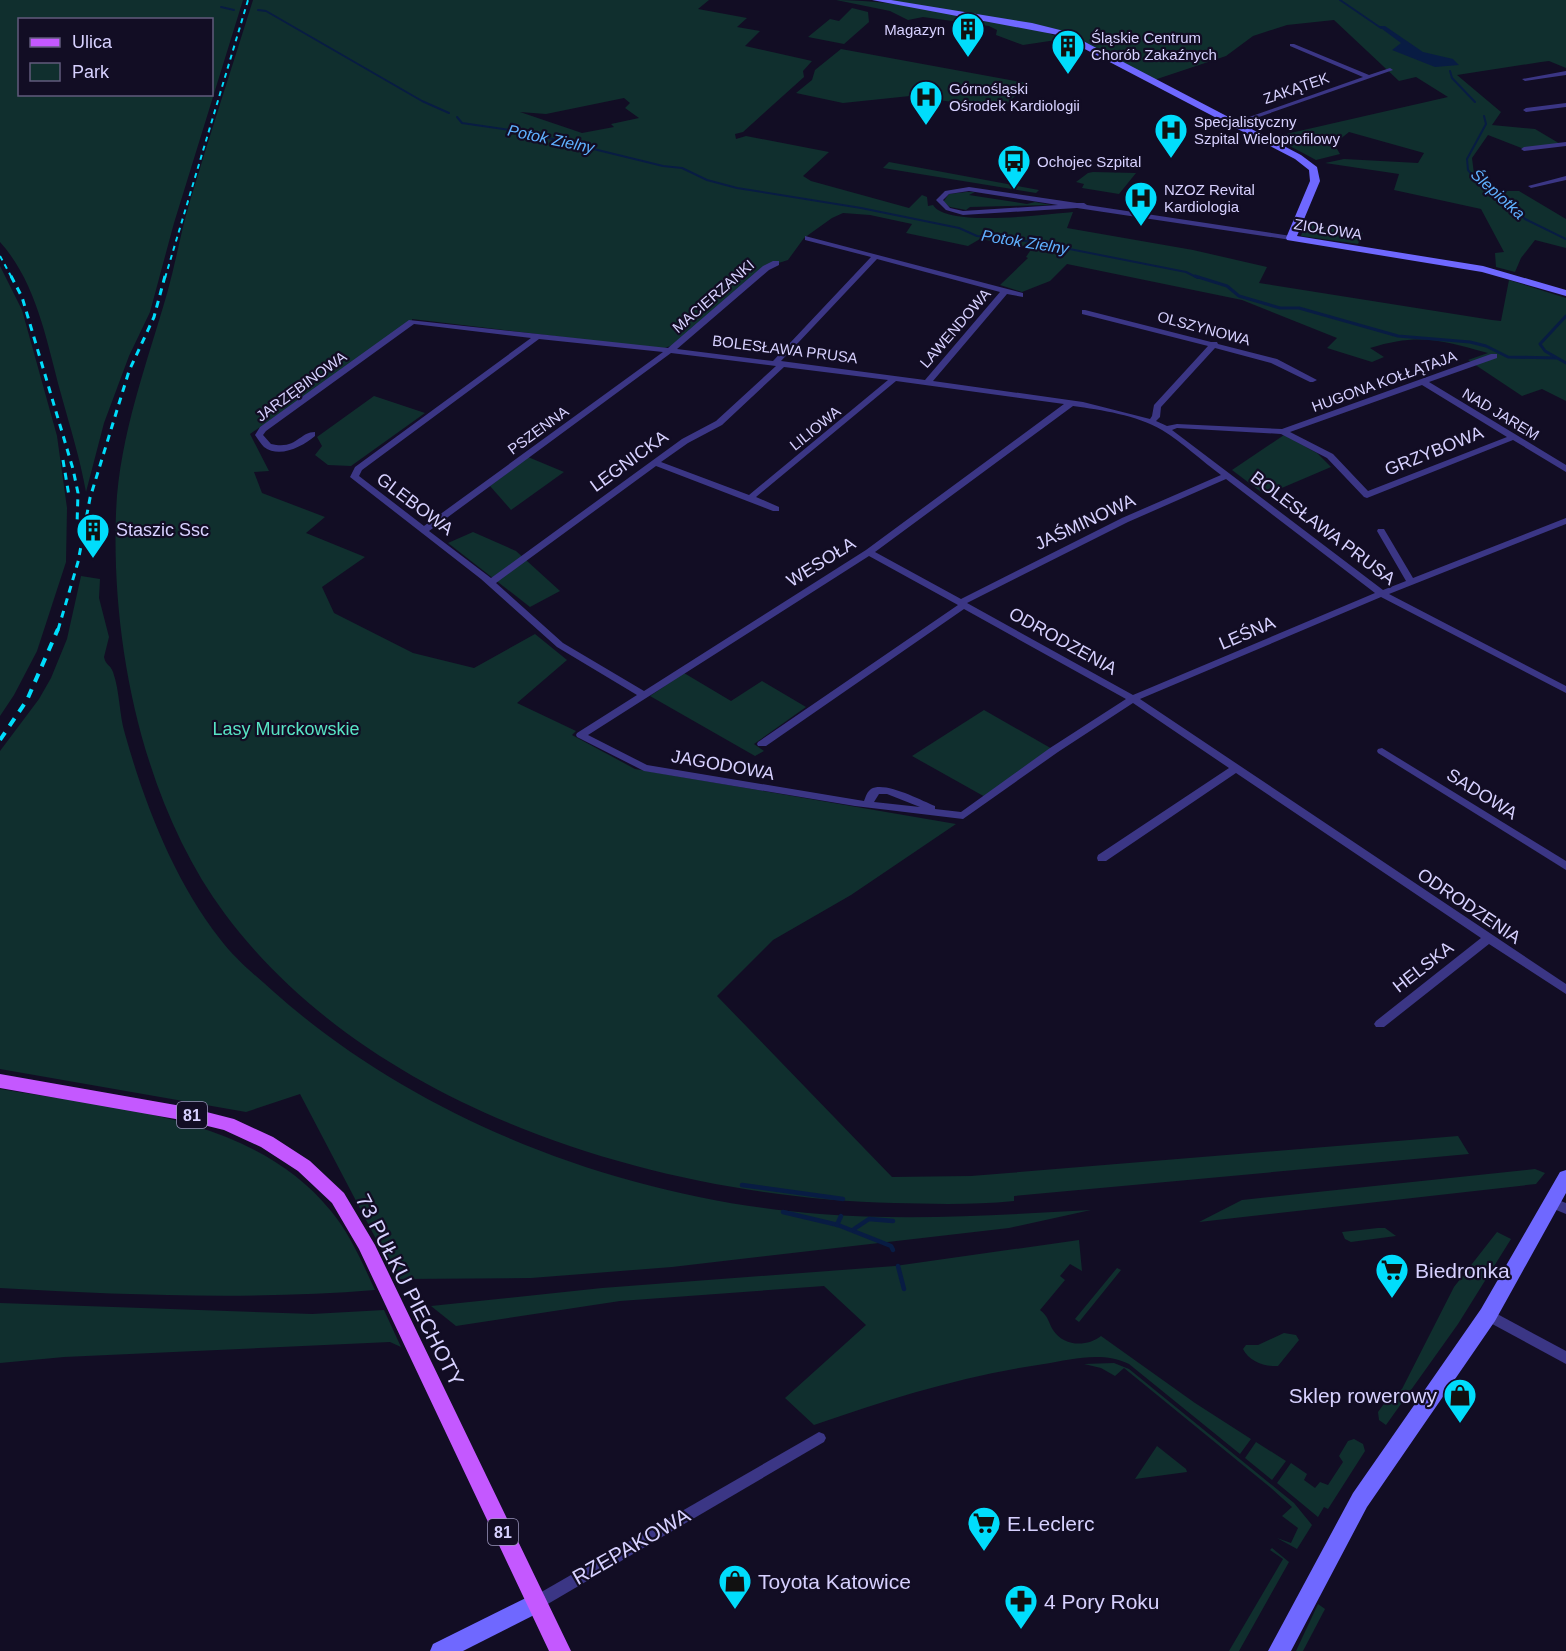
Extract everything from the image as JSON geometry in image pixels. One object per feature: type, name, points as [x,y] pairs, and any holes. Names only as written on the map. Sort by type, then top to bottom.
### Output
[{"type":"main road","name":"73 PUŁKU PIECHOTY","points":[[0,1081],[187,1114],[228,1124],[267,1142],[304,1166],[338,1198],[366,1245],[537,1603]]},
{"type":"main road","name":"81","points":[[537,1603],[560,1651]]},
{"type":"street","points":[[876,0],[1054,31],[1290,152],[1314,169],[1315,181],[1291,238]]},
{"type":"street","name":"ZAKĄTEK","points":[[1292,45],[1368,78]]},
{"type":"street","name":"ZAKĄTEK","points":[[1234,124],[1390,70]]},
{"type":"street","points":[[1525,79],[1566,73]]},
{"type":"street","points":[[1526,110],[1566,105]]},
{"type":"street","points":[[1524,149],[1566,144]]},
{"type":"street","points":[[1531,186],[1566,178]]},
{"type":"street","name":"ZIOŁOWA","points":[[1084,206],[963,213],[948,209],[939,200],[950,191],[969,189],[1084,206],[1483,268],[1566,293]]},
{"type":"street","points":[[808,238],[1020,295]]},
{"type":"street","name":"LEGNICKA","points":[[490,583],[693,436],[719,423],[779,362],[876,256]]},
{"type":"street","name":"MACIERZANKI","points":[[669,351],[766,268],[776,263]]},
{"type":"street","name":"LAWENDOWA","points":[[927,383],[1005,291]]},
{"type":"street","name":"OLSZYNOWA","points":[[1085,312],[1274,361],[1313,380]]},
{"type":"street","name":"BOLESŁAWA PRUSA","points":[[412,322],[779,362],[1070,405],[1152,421],[1166,429],[1382,594],[1566,690]]},
{"type":"street","name":"JARZĘBINOWA","points":[[312,434],[298,445],[280,448],[267,446],[259,435],[262,429],[412,322]]},
{"type":"street","name":"GLEBOWA","points":[[538,336],[355,473],[357,481],[490,583],[560,645],[642,694]]},
{"type":"street","points":[[1152,421],[1156,417],[1157,407],[1214,344]]},
{"type":"street","name":"PSZENNA","points":[[423,531],[669,351]]},
{"type":"street","name":"HUGONA KOŁŁĄTAJA","points":[[1283,432],[1494,356]]},
{"type":"street","name":"LILIOWA","points":[[750,498],[895,378]]},
{"type":"street","name":"NAD JAREM","points":[[1422,382],[1566,469]]},
{"type":"street","name":"WESOŁA","points":[[581,735],[642,694],[869,552],[1070,405]]},
{"type":"street","points":[[1166,429],[1177,426],[1283,432]]},
{"type":"street","name":"GRZYBOWA","points":[[1283,432],[1330,456],[1367,495],[1513,437]]},
{"type":"street","points":[[655,463],[776,509]]},
{"type":"street","name":"JAŚMINOWA","points":[[762,744],[962,604],[1125,520],[1227,476]]},
{"type":"street","name":"LEŚNA","points":[[963,816],[1054,750],[1133,699],[1411,582],[1566,521]]},
{"type":"street","name":"BOLESŁAWA PRUSA","points":[[1381,531],[1411,582]]},
{"type":"street","name":"ODRODZENIA","points":[[869,552],[1133,699],[1566,990]]},
{"type":"street","name":"JAGODOWA","points":[[581,735],[645,768],[963,816]]},
{"type":"street","name":"SADOWA","points":[[1382,752],[1566,866]]},
{"type":"street","points":[[1102,858],[1234,769]]},
{"type":"street","name":"HELSKA","points":[[1380,1024],[1488,939]]},
{"type":"street","points":[[1279,1651],[1344,1528],[1378,1471],[1488,1315],[1559,1206],[1566,1177]]},
{"type":"street","points":[[1488,1315],[1566,1358]]},
{"type":"street","name":"RZEPAKOWA","points":[[441,1651],[537,1603],[819,1438]]},
{"type":"green space","points":[[0,0],[243,0],[174,223],[150,312],[129,356],[104,423],[86,492],[39,314],[13,258],[0,242]]},
{"type":"green space","name":"Lasy Murckowskie","points":[[253,0],[709,0],[698,9],[747,18],[737,27],[760,31],[745,46],[812,61],[803,71],[804,77],[743,132],[735,134],[736,139],[746,136],[829,152],[803,176],[811,181],[909,208],[922,195],[927,197],[928,206],[933,205],[942,212],[957,216],[998,218],[1073,212],[1067,228],[1193,250],[1267,267],[1259,283],[1492,320],[1501,321],[1509,280],[1566,298],[1566,401],[1542,389],[1522,396],[1468,360],[1488,353],[1429,340],[1402,341],[1370,348],[1384,357],[1372,362],[1327,348],[1337,338],[1242,300],[1067,264],[1050,281],[1022,292],[1000,285],[1028,258],[1026,257],[1032,248],[980,239],[968,246],[906,233],[912,224],[870,215],[843,213],[804,238],[788,260],[763,268],[676,344],[662,349],[412,319],[412,322],[250,434],[269,471],[254,472],[262,493],[325,517],[306,533],[365,557],[322,587],[334,613],[413,653],[474,668],[535,634],[567,660],[517,703],[576,731],[572,735],[635,769],[956,824],[851,895],[773,940],[717,996],[892,1177],[971,1176],[1458,1136],[1469,1154],[1014,1196],[1014,1201],[999,1202],[894,1203],[804,1197],[711,1183],[617,1161],[526,1130],[439,1090],[358,1041],[286,983],[225,914],[197,871],[173,824],[154,775],[138,723],[127,670],[116,564],[118,484],[128,428],[168,290],[190,201]],"holes":[[[624,98],[630,103],[625,108],[639,118],[611,124],[614,127],[582,133],[520,112],[546,114]]]},
{"type":"green space","points":[[836,0],[888,3],[940,11],[1043,31],[1063,39],[1023,45],[996,35],[997,30],[989,26],[923,17],[908,20],[890,11]]},
{"type":"green space","points":[[886,0],[1566,0],[1566,68],[1549,61],[1457,75],[1501,112],[1492,125],[1535,129],[1562,145],[1524,149],[1488,135],[1472,158],[1474,174],[1495,191],[1519,191],[1566,219],[1566,248],[1535,240],[1521,258],[1515,272],[1496,267],[1495,253],[1504,252],[1481,209],[1394,190],[1399,174],[1325,163],[1344,159],[1418,163],[1424,153],[1349,132],[1334,144],[1340,154],[1316,160],[1273,137],[1448,97],[1416,77],[1399,81],[1334,20],[1287,25],[1253,36],[1226,56],[1154,80],[1063,32]]},
{"type":"green space","points":[[852,8],[868,12],[869,22],[844,44],[808,37],[830,19],[839,21]]},
{"type":"green space","points":[[841,49],[1028,83],[1002,109],[910,96],[843,103],[796,93],[812,80],[815,70]]},
{"type":"green space","points":[[889,162],[1039,190],[1036,193],[883,168]]},
{"type":"green space","points":[[1088,173],[1136,173],[1119,194],[1082,188],[1084,184],[1076,182]]},
{"type":"green space","points":[[975,192],[969,195],[1027,204],[1035,202],[1051,205],[970,207],[966,210],[950,207],[943,202],[949,194]]},
{"type":"green space","points":[[1305,223],[1334,227],[1334,224],[1363,233],[1358,244],[1301,236]]},
{"type":"green space","points":[[0,266],[22,310],[57,436],[67,508],[66,562],[37,651],[0,716]]},
{"type":"green space","points":[[374,396],[425,413],[351,466],[328,465],[315,455],[322,446],[317,437]]},
{"type":"green space","points":[[1284,435],[1317,453],[1331,467],[1265,495],[1232,470]]},
{"type":"green space","points":[[528,457],[564,472],[511,510],[490,486]]},
{"type":"green space","points":[[473,532],[516,551],[560,591],[530,607],[448,543]]},
{"type":"green space","points":[[81,576],[100,579],[99,598],[109,637],[104,657],[112,669],[115,680],[125,734],[152,815],[189,892],[220,939],[246,967],[331,1038],[393,1079],[460,1115],[529,1146],[600,1171],[673,1191],[747,1205],[820,1214],[888,1217],[955,1217],[1091,1210],[1009,1228],[672,1267],[531,1278],[397,1279],[300,1094],[246,1112],[0,1069],[0,751],[39,699],[51,678],[67,639]]},
{"type":"green space","points":[[684,673],[731,701],[762,681],[806,707],[754,744],[764,751],[755,756],[650,696]]},
{"type":"green space","points":[[984,710],[1054,750],[987,798],[912,756]]},
{"type":"green space","points":[[0,1089],[133,1111],[178,1121],[222,1135],[262,1154],[299,1179],[331,1211],[350,1239],[375,1290],[235,1296],[93,1293],[0,1288]]},
{"type":"green space","points":[[1535,1169],[1545,1173],[1536,1184],[1199,1222],[1242,1200]]},
{"type":"green space","points":[[1385,1228],[1396,1236],[1351,1242],[1345,1239],[1342,1232]]},
{"type":"green space","points":[[1497,1232],[1511,1239],[1458,1324],[1386,1425],[1379,1420],[1378,1412],[1386,1401],[1402,1389],[1454,1287]]},
{"type":"green space","points":[[1079,1240],[1082,1271],[1070,1264],[1060,1276],[1065,1280],[1040,1310],[1047,1317],[1053,1330],[1063,1340],[1076,1344],[1089,1342],[1101,1336],[1195,1403],[1251,1439],[1240,1454],[1129,1364],[1098,1357],[1065,1360],[956,1381],[814,1425],[785,1398],[866,1325],[824,1286],[620,1301],[456,1326],[431,1306],[602,1288],[895,1266]]},
{"type":"green space","points":[[1117,1268],[1121,1270],[1079,1322],[1075,1319]]},
{"type":"green space","points":[[0,1303],[312,1314],[384,1310],[401,1347],[390,1342],[64,1357],[0,1363]]},
{"type":"green space","points":[[1284,1333],[1296,1335],[1299,1340],[1278,1366],[1258,1362],[1249,1357],[1243,1349],[1246,1345],[1258,1345]]},
{"type":"green space","points":[[1114,1363],[1129,1369],[1294,1503],[1312,1525],[1297,1549],[1277,1538],[1291,1543],[1298,1528],[1282,1516],[1292,1507],[1271,1488],[1124,1368],[1115,1376],[1101,1368],[1084,1364]]},
{"type":"green space","points":[[1354,1439],[1363,1444],[1365,1451],[1328,1509],[1324,1507],[1318,1517],[1277,1483],[1291,1463],[1307,1474],[1304,1480],[1315,1488],[1320,1482],[1328,1485],[1343,1462],[1339,1456],[1348,1441]]},
{"type":"green space","points":[[1256,1442],[1286,1461],[1272,1480],[1245,1458]]},
{"type":"green space","points":[[1157,1446],[1186,1469],[1187,1472],[1135,1479]]},
{"type":"green space","points":[[1272,1548],[1289,1562],[1239,1651],[1229,1651],[1283,1559],[1270,1550]]},
{"type":"green space","points":[[1318,1604],[1325,1609],[1303,1651],[1296,1651]]},
{"type":"water","points":[[1378,26],[1385,26],[1423,52],[1453,59],[1459,65],[1435,67],[1392,50],[1401,43]]},
{"type":"waterway","name":"Ślepiotka","points":[[1340,0],[1381,28]]},
{"type":"waterway","name":"Potok Zielny","points":[[221,7],[234,10]]},
{"type":"waterway","name":"Potok Zielny","points":[[258,10],[266,11],[422,101],[449,113]]},
{"type":"waterway","name":"Ślepiotka","points":[[1450,71],[1452,78],[1475,102]]},
{"type":"waterway","name":"Ślepiotka","points":[[1484,116],[1486,124],[1467,159],[1468,170],[1478,182],[1504,199],[1525,219],[1566,239]]},
{"type":"waterway","name":"Potok Zielny","points":[[457,117],[462,123],[524,132],[663,166],[682,168],[707,180],[737,188],[861,208],[959,228],[977,236],[1034,242],[1186,272],[1198,278]]},
{"type":"waterway","name":"Potok Zielny","points":[[1195,276],[1227,286],[1239,296],[1280,308],[1299,308],[1398,336],[1470,342],[1486,346],[1508,357],[1556,358]]},
{"type":"waterway","name":"Ślepiotka","points":[[1566,316],[1540,344],[1545,351],[1566,363]]},
{"type":"waterway","points":[[742,1185],[843,1199]]},
{"type":"waterway","points":[[783,1212],[837,1225]]},
{"type":"waterway","points":[[837,1225],[841,1216]]},
{"type":"waterway","points":[[854,1229],[869,1219],[893,1221]]},
{"type":"waterway","points":[[837,1225],[891,1246],[893,1250]]},
{"type":"waterway","points":[[898,1266],[904,1289]]},
{"type":"railway","points":[[165,278],[248,0]]},
{"type":"railway","points":[[0,256],[12,278]]},
{"type":"railway","points":[[11,276],[22,297],[73,469],[78,493],[77,525]]},
{"type":"railway","points":[[58,630],[78,562],[90,498],[129,371],[154,317],[165,276]]},
{"type":"railway","points":[[63,460],[69,496]]},
{"type":"railway","points":[[0,740],[27,700],[58,629]]},
{"type":"place","name":"Magazyn","points":[[968,58]]},
{"type":"place","name":"Śląskie Centrum Chorób Zakaźnych","points":[[1068,75]]},
{"type":"place","name":"Górnośląski Ośrodek Kardiologii","points":[[926,126]]},
{"type":"place","name":"Specjalistyczny Szpital Wieloprofilowy","points":[[1171,159]]},
{"type":"place","name":"Ochojec Szpital","points":[[1014,190]]},
{"type":"place","name":"NZOZ Revital Kardiologia","points":[[1141,227]]},
{"type":"place","name":"Staszic Ssc","points":[[93,559]]},
{"type":"place","name":"Biedronka","points":[[1392,1299]]},
{"type":"place","name":"Sklep rowerowy","points":[[1460,1424]]},
{"type":"place","name":"E.Leclerc","points":[[984,1552]]},
{"type":"place","name":"Toyota Katowice","points":[[735,1610]]},
{"type":"place","name":"4 Pory Roku","points":[[1021,1630]]}]
